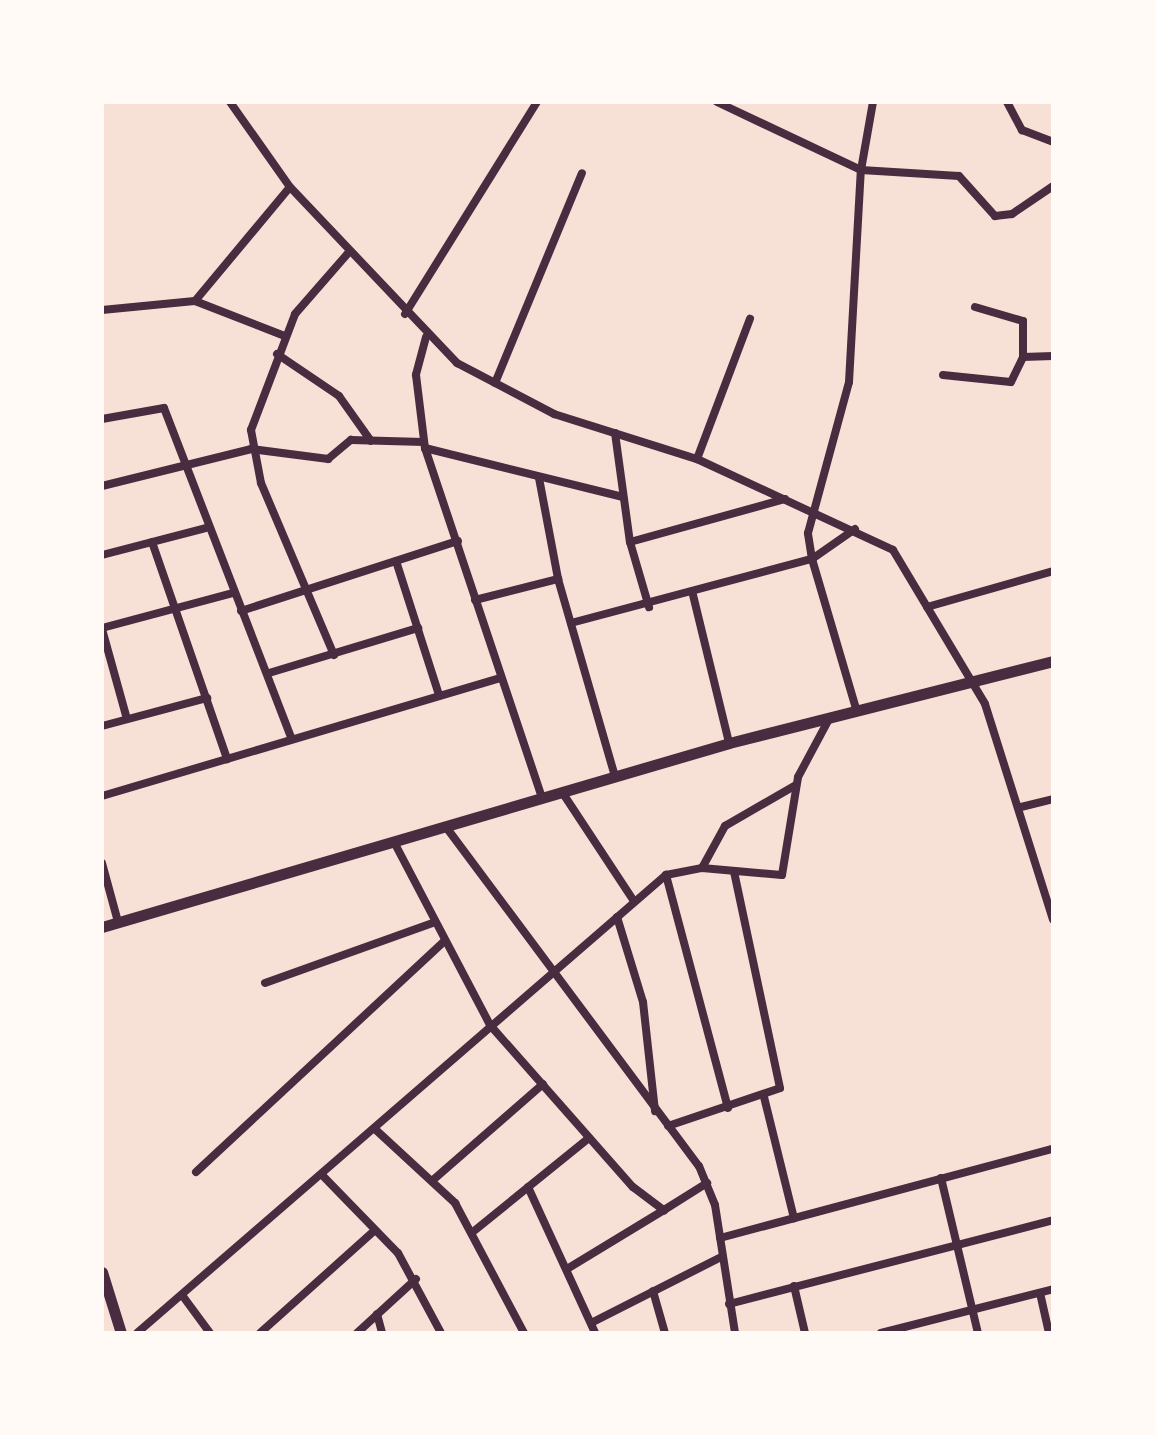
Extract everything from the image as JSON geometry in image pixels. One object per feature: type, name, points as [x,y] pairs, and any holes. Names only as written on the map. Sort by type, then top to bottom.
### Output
[{"type":"street","points":[[230,102],[290,187],[426,337],[495,383],[554,414],[697,459],[855,529],[893,550],[973,683],[1021,807],[1052,915]]},
{"type":"street","points":[[405,314],[537,102]]},
{"type":"street","points":[[717,102],[861,170],[959,176],[987,212],[1003,217],[1053,186]]},
{"type":"street","points":[[743,114],[747,102]]},
{"type":"street","points":[[857,712],[812,559],[813,513],[849,382],[861,170],[873,102]]},
{"type":"street","points":[[1007,102],[1022,130],[1053,142]]},
{"type":"street","points":[[495,383],[582,173]]},
{"type":"street","points":[[195,301],[290,187]]},
{"type":"street","points":[[334,655],[251,449],[253,416],[285,336],[311,291],[349,252]]},
{"type":"street","points":[[102,310],[195,301],[285,336]]},
{"type":"street","points":[[943,375],[1011,382],[1023,357],[1023,321],[975,307]]},
{"type":"street","points":[[697,459],[750,319]]},
{"type":"street","points":[[426,337],[416,375],[424,445],[542,798]]},
{"type":"street","points":[[277,354],[339,396],[371,441]]},
{"type":"street","points":[[1023,357],[1053,356]]},
{"type":"street","points":[[102,419],[164,408],[182,467],[269,673],[292,739]]},
{"type":"street","points":[[615,433],[630,542],[649,607]]},
{"type":"street","points":[[102,486],[251,449],[328,459],[345,442],[371,441],[424,445],[539,478],[623,497]]},
{"type":"street","points":[[539,478],[558,579],[615,777]]},
{"type":"street","points":[[630,542],[785,499]]},
{"type":"street","points":[[102,555],[206,528]]},
{"type":"street","points":[[571,623],[649,607],[812,559],[855,529]]},
{"type":"street","points":[[241,611],[458,541]]},
{"type":"street","points":[[152,542],[227,759]]},
{"type":"street","points":[[396,561],[439,695]]},
{"type":"street","points":[[927,607],[1053,571]]},
{"type":"street","points":[[475,600],[558,579]]},
{"type":"street","points":[[127,719],[102,629],[233,593]]},
{"type":"street","points":[[693,595],[729,743]]},
{"type":"street","points":[[269,673],[418,628]]},
{"type":"street","points":[[102,927],[729,743],[1053,661]]},
{"type":"street","points":[[102,796],[500,678]]},
{"type":"street","points":[[102,726],[207,698]]},
{"type":"street","points":[[137,1333],[323,1176],[490,1025],[666,875],[702,868],[734,872],[787,870],[796,785],[829,719]]},
{"type":"street","points":[[702,868],[725,826],[796,785]]},
{"type":"street","points":[[562,792],[634,901]]},
{"type":"street","points":[[1021,807],[1053,799]]},
{"type":"street","points":[[446,827],[550,973],[668,1126],[707,1183],[720,1238],[735,1333]]},
{"type":"street","points":[[394,842],[490,1025],[652,1207],[664,1210]]},
{"type":"street","points":[[102,863],[118,922]]},
{"type":"street","points":[[668,1126],[764,1097],[781,1079],[734,872]]},
{"type":"street","points":[[666,875],[728,1108]]},
{"type":"street","points":[[617,917],[643,1002],[655,1112]]},
{"type":"street","points":[[265,983],[435,922]]},
{"type":"street","points":[[196,1172],[445,941]]},
{"type":"street","points":[[433,1180],[543,1084]]},
{"type":"street","points":[[764,1097],[794,1218]]},
{"type":"street","points":[[376,1130],[433,1180],[474,1231],[524,1333]]},
{"type":"street","points":[[474,1231],[589,1138]]},
{"type":"street","points":[[720,1238],[1053,1149]]},
{"type":"street","points":[[323,1176],[375,1230],[416,1279],[441,1333]]},
{"type":"street","points":[[941,1178],[978,1333]]},
{"type":"street","points":[[567,1269],[707,1183]]},
{"type":"street","points":[[528,1187],[595,1333]]},
{"type":"street","points":[[729,1304],[1053,1220]]},
{"type":"street","points":[[260,1333],[375,1230]]},
{"type":"street","points":[[591,1323],[721,1257]]},
{"type":"street","points":[[102,1272],[121,1333]]},
{"type":"street","points":[[357,1333],[416,1279]]},
{"type":"street","points":[[794,1286],[805,1333]]},
{"type":"street","points":[[881,1333],[911,1329],[972,1309],[1053,1289]]},
{"type":"street","points":[[653,1291],[665,1333]]},
{"type":"street","points":[[1040,1293],[1049,1333]]},
{"type":"street","points":[[182,1295],[210,1333]]},
{"type":"street","points":[[377,1314],[382,1333]]}]
